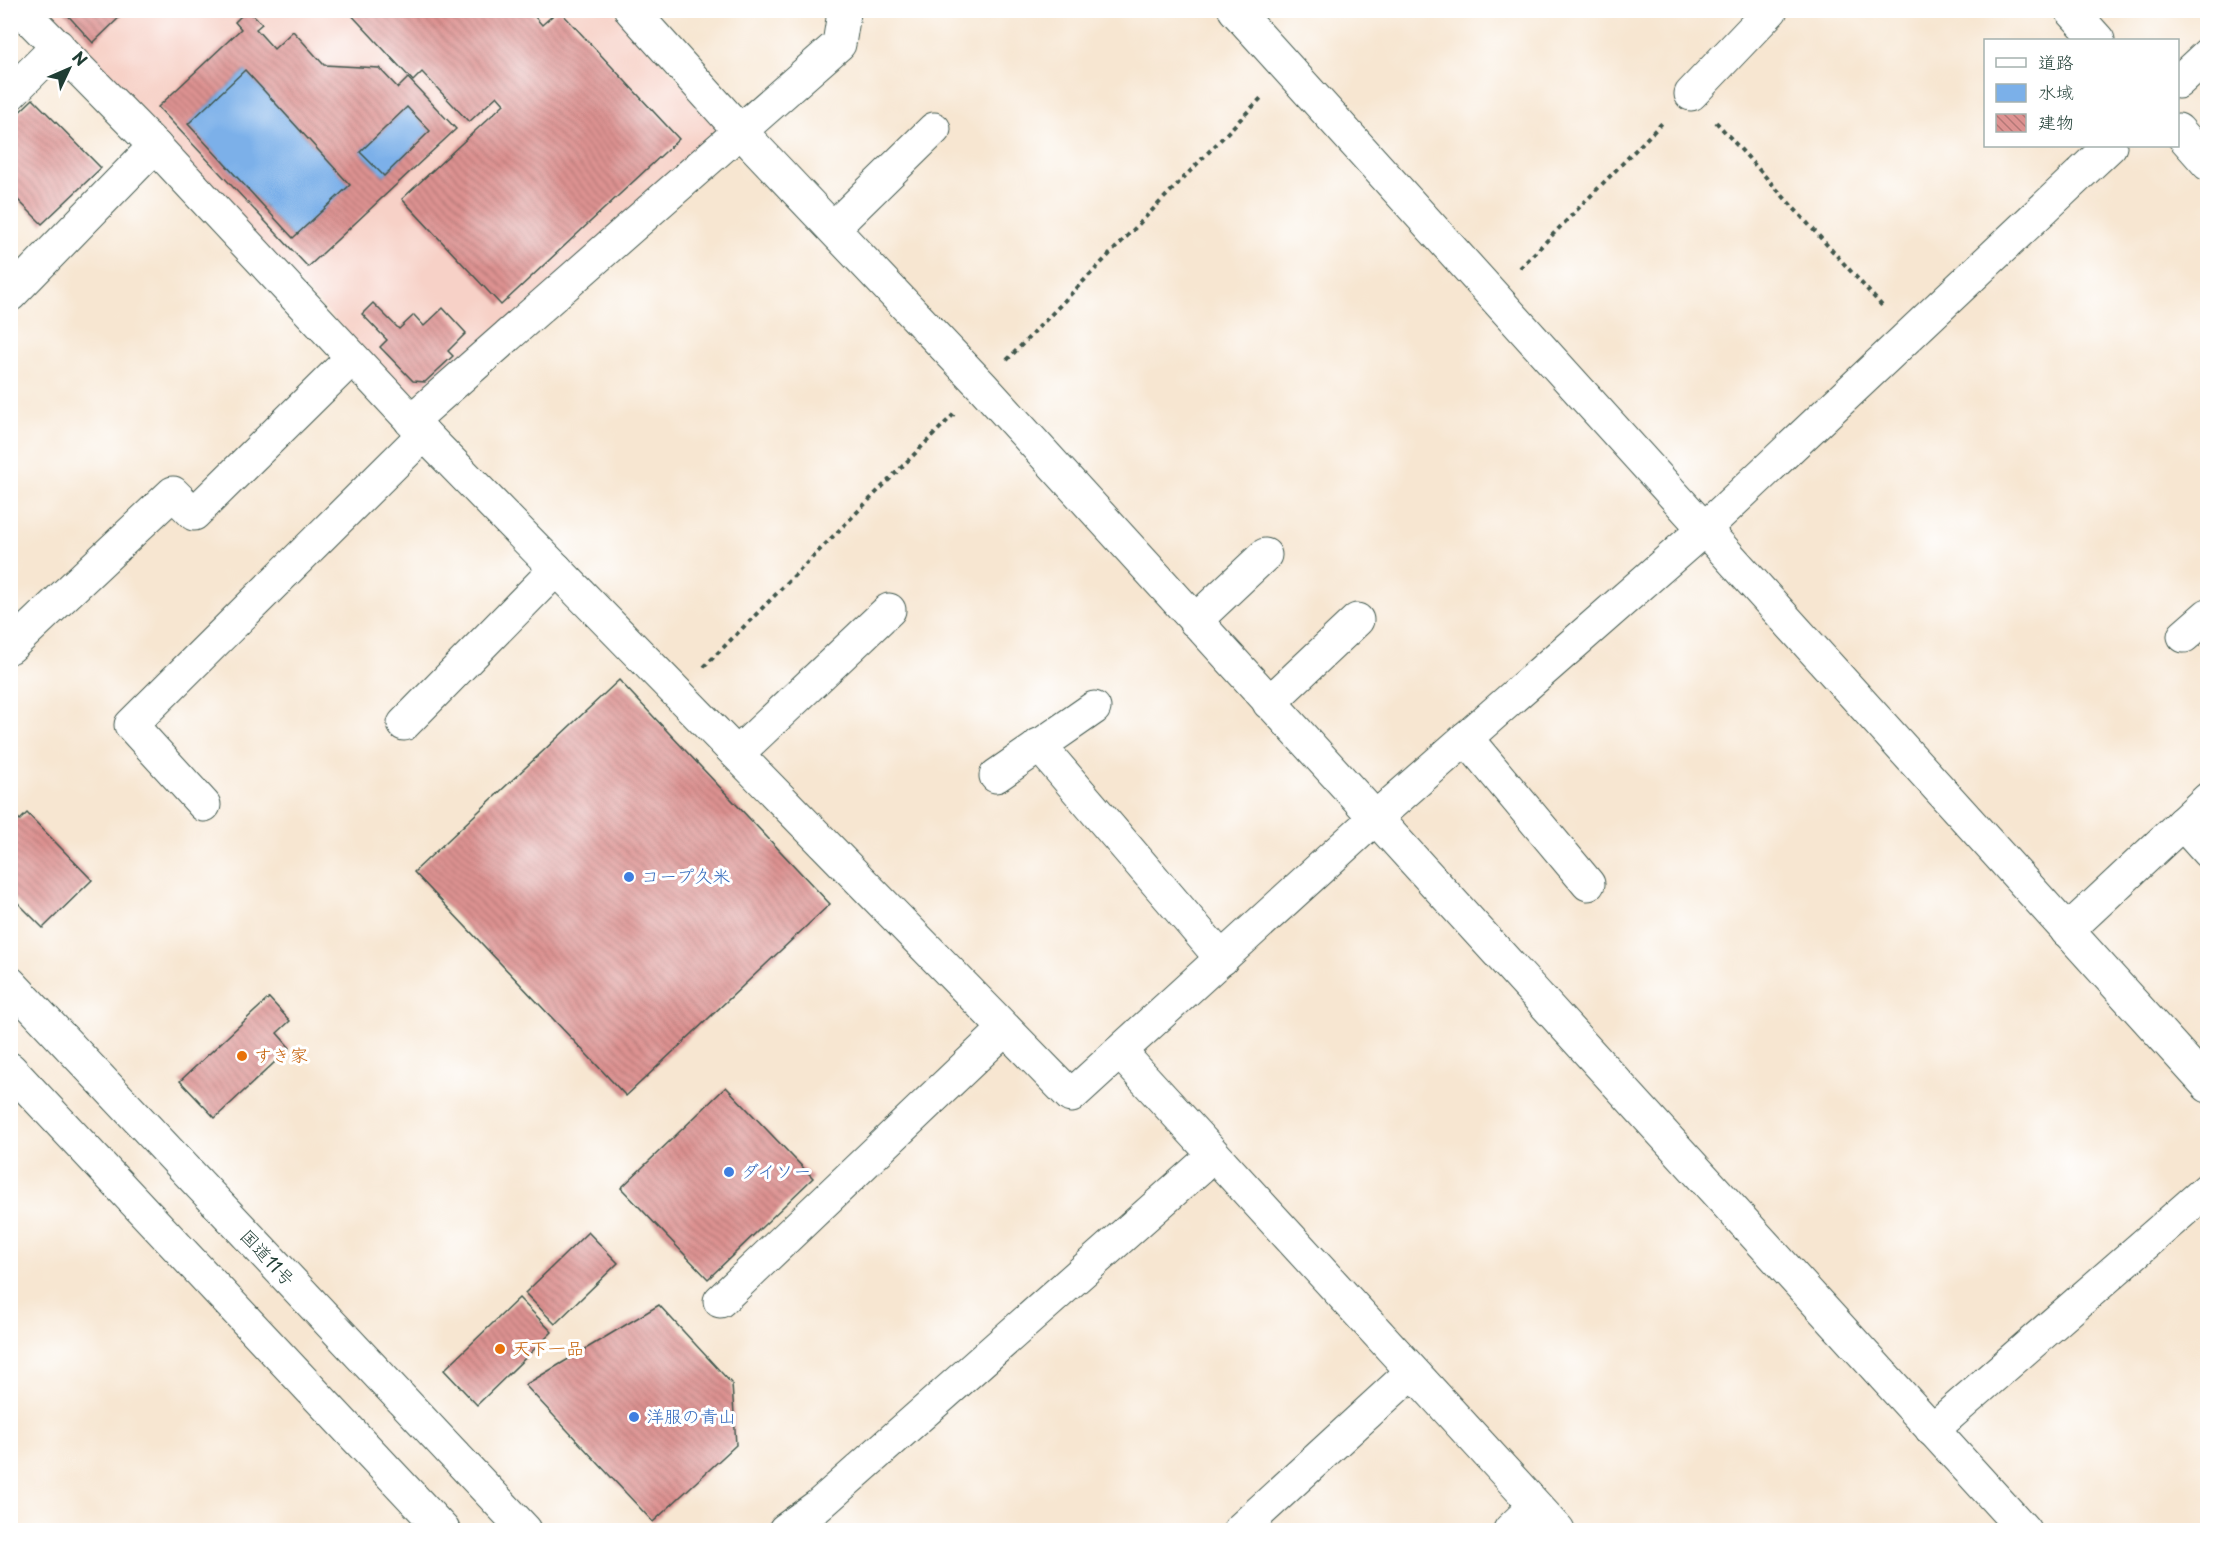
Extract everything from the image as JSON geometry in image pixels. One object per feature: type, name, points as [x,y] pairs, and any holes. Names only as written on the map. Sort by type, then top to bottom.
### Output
[{"type":"main road","points":[[21,10],[155,146],[351,359],[1071,1096],[1374,819],[1703,530],[2109,147]]},
{"type":"main road","points":[[631,10],[740,131],[982,386],[2024,1530]]},
{"type":"main road","points":[[204,805],[131,725],[418,428],[740,131],[839,44],[844,13],[842,10]]},
{"type":"main road","points":[[1235,10],[1492,297],[2208,1086]]},
{"type":"main road","points":[[1691,94],[1771,10]]},
{"type":"main road","points":[[2071,10],[2097,39]]},
{"type":"main road","points":[[10,94],[58,46]]},
{"type":"main road","points":[[2179,81],[2208,54]]},
{"type":"main road","points":[[832,228],[934,129]]},
{"type":"main road","points":[[2179,131],[2208,164]]},
{"type":"main road","points":[[10,295],[155,146]]},
{"type":"main road","points":[[10,647],[173,493],[194,514],[351,359]]},
{"type":"main road","points":[[1195,621],[1265,555]]},
{"type":"main road","points":[[404,724],[556,569]]},
{"type":"main road","points":[[737,754],[890,610]]},
{"type":"main road","points":[[1269,703],[1357,620]]},
{"type":"main road","points":[[996,776],[1094,708]]},
{"type":"main road","points":[[1466,738],[1588,884]]},
{"type":"main road","points":[[1039,746],[1222,959]]},
{"type":"main road","points":[[2067,931],[2208,799]]},
{"type":"main road","points":[[2182,823],[2208,852]]},
{"type":"main road","name":"国道11号","points":[[10,984],[525,1530]]},
{"type":"main road","points":[[720,1301],[1005,1029]]},
{"type":"main road","points":[[1120,1052],[1558,1530]]},
{"type":"main road","points":[[10,1070],[443,1530]]},
{"type":"main road","points":[[785,1530],[844,1483],[1214,1155]]},
{"type":"main road","points":[[1932,1430],[2208,1189]]},
{"type":"main road","points":[[1240,1530],[1412,1372]]},
{"type":"main road","points":[[1510,1530],[1535,1506]]},
{"type":"path","points":[[1492,297],[1691,94],[1909,336]]},
{"type":"shaded area","points":[[40,11],[614,11],[718,122],[714,139],[429,392],[403,391]]},
{"type":"water","points":[[245,70],[350,185],[293,238],[188,124]]},
{"type":"water","points":[[407,107],[430,131],[384,176],[360,152]]},
{"type":"building","points":[[63,10],[127,10],[93,43]]},
{"type":"building","points":[[247,10],[262,24],[256,29],[274,49],[293,31],[324,65],[379,68],[398,88],[408,78],[456,129],[308,267],[158,107],[241,29],[235,22]],"holes":[[[245,70],[350,185],[293,238],[188,124]],[[407,107],[430,131],[384,176],[360,152]]]},
{"type":"building","points":[[347,10],[529,10],[542,25],[559,10],[679,139],[501,305],[402,199],[504,104],[497,96],[469,122],[422,72],[413,81]]},
{"type":"building","points":[[33,99],[101,168],[42,224],[10,192],[10,121]]},
{"type":"building","points":[[373,303],[399,329],[414,315],[424,326],[443,308],[466,333],[448,351],[453,356],[425,382],[413,381],[380,347],[387,340],[362,314]]},
{"type":"building","points":[[619,680],[830,904],[626,1096],[414,872]]},
{"type":"building","points":[[10,810],[20,820],[27,813],[92,880],[43,928],[10,895]]},
{"type":"building","points":[[269,998],[290,1021],[277,1033],[290,1048],[215,1118],[180,1081]]},
{"type":"building","points":[[726,1087],[813,1178],[708,1279],[621,1188]]},
{"type":"building","points":[[588,1232],[618,1263],[555,1324],[525,1293]]},
{"type":"building","points":[[519,1298],[552,1332],[477,1405],[444,1370]]},
{"type":"building","points":[[659,1305],[732,1384],[736,1445],[653,1522],[525,1385]]},
{"type":"place","name":"コープ久米","points":[[629,877]]},
{"type":"place","name":"すき家","points":[[242,1056]]},
{"type":"place","name":"ダイソー","points":[[729,1172]]},
{"type":"place","name":"天下一品","points":[[500,1349]]},
{"type":"place","name":"洋服の青山","points":[[634,1417]]}]
